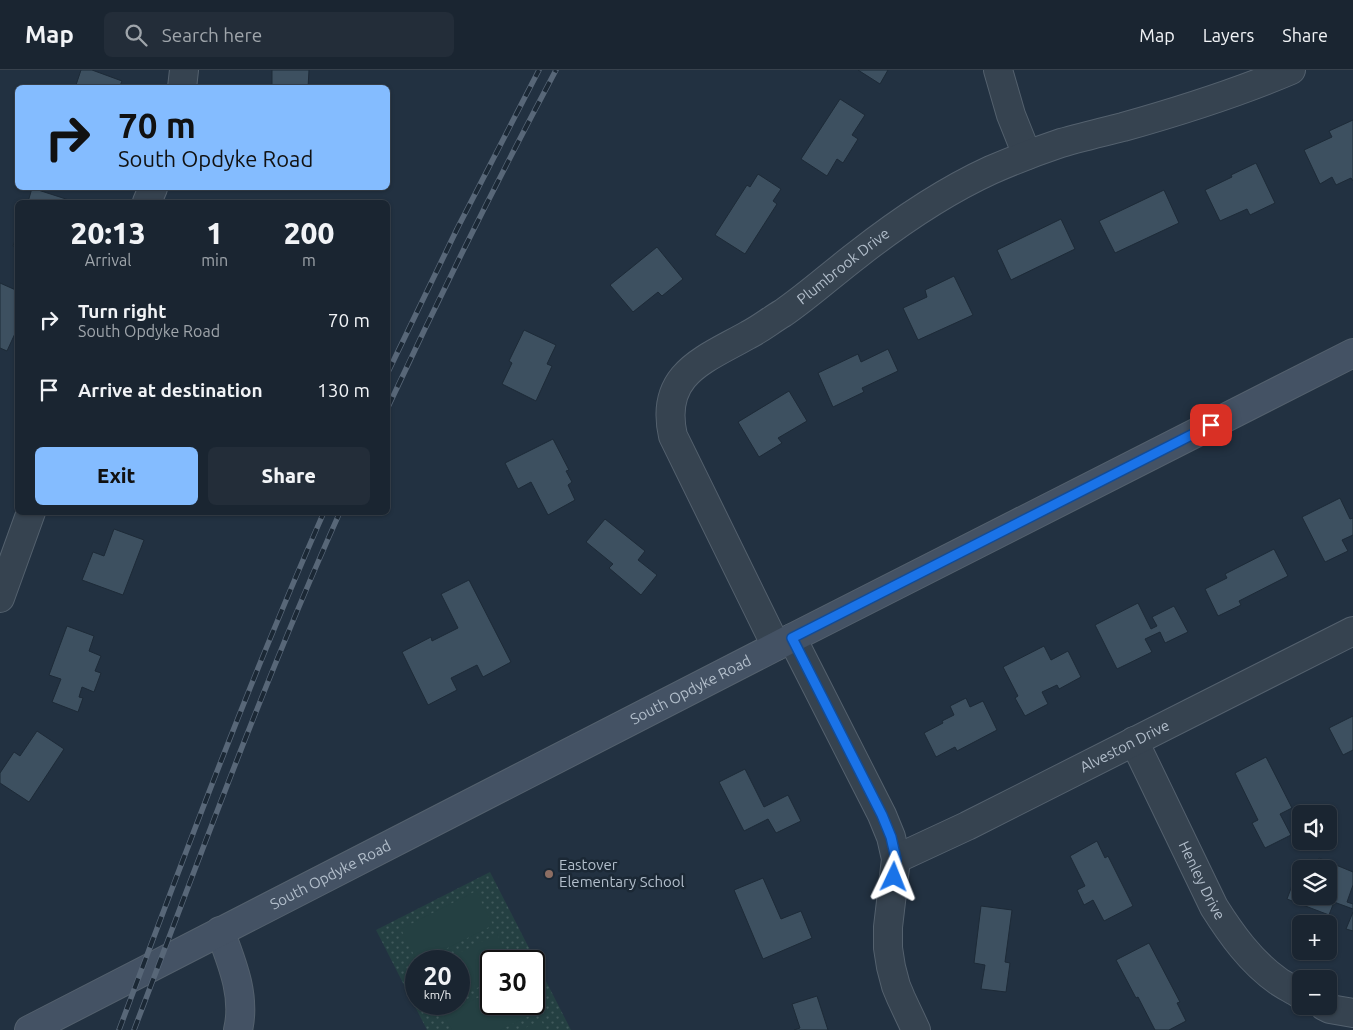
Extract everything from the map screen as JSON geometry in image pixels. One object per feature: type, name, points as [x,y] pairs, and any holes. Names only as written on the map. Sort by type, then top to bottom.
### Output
[{"type":"main road","name":"South Opdyke Road","points":[[29,1030],[784,642],[1353,353]]},
{"type":"main road","points":[[220,932],[236,974],[240,998],[238,1030]]},
{"type":"street","points":[[182,85],[184,70]]},
{"type":"street","points":[[998,70],[1011,115],[1028,155]]},
{"type":"street","name":"Plumbrook Drive","points":[[896,859],[891,837],[882,815],[784,642],[673,436],[670,424],[671,408],[673,394],[679,382],[694,366],[784,312],[908,217],[961,185],[1028,155],[1062,143],[1246,89],[1291,70]]},
{"type":"street","points":[[0,598],[31,515]]},
{"type":"street","name":"Alveston Drive","points":[[896,859],[976,822],[1353,631]]},
{"type":"street","name":"Henley Drive","points":[[1134,741],[1214,907],[1241,945],[1258,964],[1292,989]]},
{"type":"street","points":[[896,859],[888,927],[888,948],[896,986],[916,1030]]},
{"type":"street","points":[[1337,1010],[1353,1013]]},
{"type":"green space","points":[[490,872],[530,950],[480,950],[480,1015],[545,1015],[545,979],[571,1030],[427,1030],[419,1015],[470,1015],[470,950],[405,950],[405,987],[376,930]]},
{"type":"green space","points":[[476,891],[493,925],[444,950],[412,950],[401,929]]},
{"type":"green space","points":[[497,934],[505,950],[480,950],[480,986],[470,992],[470,950],[465,950]]},
{"type":"green space","points":[[480,997],[480,1015],[531,1015],[500,1030],[452,1030],[444,1015],[470,1015],[470,1002]]},
{"type":"green space","points":[[541,1020],[546,1030],[521,1030]]},
{"type":"building","points":[[81,70],[92,70],[122,81],[120,85],[76,85]]},
{"type":"building","points":[[272,70],[309,70],[308,85],[272,85]]},
{"type":"building","points":[[858,70],[888,70],[880,84]]},
{"type":"building","points":[[840,99],[865,115],[852,135],[858,139],[843,163],[837,159],[827,176],[801,159]]},
{"type":"building","points":[[1353,120],[1353,181],[1351,178],[1336,185],[1332,177],[1320,184],[1304,150],[1332,137],[1329,131]]},
{"type":"building","points":[[1256,163],[1275,203],[1250,215],[1247,209],[1220,221],[1205,190]]},
{"type":"building","points":[[758,174],[781,189],[773,201],[777,204],[745,254],[715,235],[747,185],[750,187]]},
{"type":"building","points":[[31,190],[38,190],[69,200],[29,200]]},
{"type":"building","points":[[1164,190],[1179,223],[1115,253],[1099,221]]},
{"type":"building","points":[[1061,219],[1075,249],[1011,280],[997,250]]},
{"type":"building","points":[[657,247],[683,279],[662,296],[658,292],[633,312],[610,285]]},
{"type":"building","points":[[954,276],[973,315],[918,340],[903,308],[927,297],[925,290]]},
{"type":"building","points":[[0,283],[15,290],[15,334],[7,351],[0,348]]},
{"type":"building","points":[[524,330],[556,345],[547,364],[552,366],[536,401],[502,384],[512,363],[509,361]]},
{"type":"building","points":[[888,349],[898,371],[862,388],[864,392],[833,407],[818,373],[858,354],[861,362]]},
{"type":"building","points":[[789,391],[807,421],[778,438],[782,443],[759,457],[738,422]]},
{"type":"building","points":[[553,439],[569,470],[566,471],[572,482],[568,485],[575,500],[548,515],[531,482],[518,489],[505,463]]},
{"type":"building","points":[[1340,498],[1350,519],[1353,518],[1353,535],[1342,540],[1348,551],[1325,562],[1302,517]]},
{"type":"building","points":[[605,519],[645,551],[638,560],[657,575],[641,595],[609,568],[613,564],[586,542]]},
{"type":"building","points":[[114,529],[144,540],[123,595],[82,580],[93,552],[104,556]]},
{"type":"building","points":[[1274,549],[1288,576],[1239,601],[1241,605],[1218,616],[1205,589],[1227,578],[1225,574]]},
{"type":"building","points":[[469,580],[511,662],[483,677],[477,665],[451,678],[457,690],[428,705],[402,652],[431,637],[432,641],[458,628],[441,594]]},
{"type":"building","points":[[1138,603],[1151,629],[1157,626],[1152,617],[1174,606],[1188,632],[1165,643],[1160,632],[1145,639],[1152,652],[1117,669],[1095,625]]},
{"type":"building","points":[[67,626],[94,636],[89,651],[101,656],[95,671],[101,673],[94,692],[82,687],[79,697],[83,698],[78,712],[52,702],[61,679],[49,675]]},
{"type":"building","points":[[1044,646],[1051,660],[1068,651],[1081,677],[1059,689],[1057,685],[1042,692],[1048,704],[1025,716],[1015,698],[1018,696],[1003,667]]},
{"type":"building","points":[[966,698],[970,707],[983,701],[997,730],[957,751],[955,747],[936,757],[924,733],[954,715],[950,706]]},
{"type":"building","points":[[1353,716],[1353,750],[1343,755],[1329,728]]},
{"type":"building","points":[[37,731],[64,749],[29,802],[0,783],[0,773],[14,752],[20,756]]},
{"type":"building","points":[[1266,757],[1292,808],[1280,814],[1291,835],[1265,848],[1252,823],[1258,820],[1235,773]]},
{"type":"building","points":[[745,769],[764,807],[788,795],[801,821],[776,833],[768,819],[744,831],[719,782]]},
{"type":"building","points":[[1097,841],[1105,858],[1108,856],[1133,906],[1104,921],[1093,900],[1084,905],[1077,890],[1085,886],[1070,856]]},
{"type":"building","points":[[1337,865],[1353,872],[1353,885],[1347,902],[1353,904],[1353,909],[1337,903]]},
{"type":"building","points":[[763,878],[781,919],[801,911],[812,938],[763,959],[734,890]]},
{"type":"building","points":[[1292,886],[1292,901],[1287,899]]},
{"type":"building","points":[[1303,905],[1333,905],[1329,915]]},
{"type":"building","points":[[981,906],[1012,910],[1005,962],[1010,963],[1006,992],[981,989],[985,965],[974,963]]},
{"type":"building","points":[[1353,912],[1353,931],[1346,929]]},
{"type":"building","points":[[1149,943],[1180,1002],[1177,1003],[1186,1021],[1169,1030],[1155,1030],[1116,960]]},
{"type":"building","points":[[817,996],[828,1030],[794,1030],[800,1028],[792,1004]]},
{"type":"railway","points":[[390,368],[457,229],[539,70]]},
{"type":"railway","points":[[390,403],[470,237],[556,70]]},
{"type":"railway","points":[[119,1030],[243,705],[323,515]]},
{"type":"railway","points":[[134,1030],[259,705],[339,515]]},
{"type":"place","name":"Eastover Elementary School","points":[[549,874]]},
{"type":"route","points":[[894,877],[896,859],[891,837],[882,815],[792,638],[1211,425]]}]
